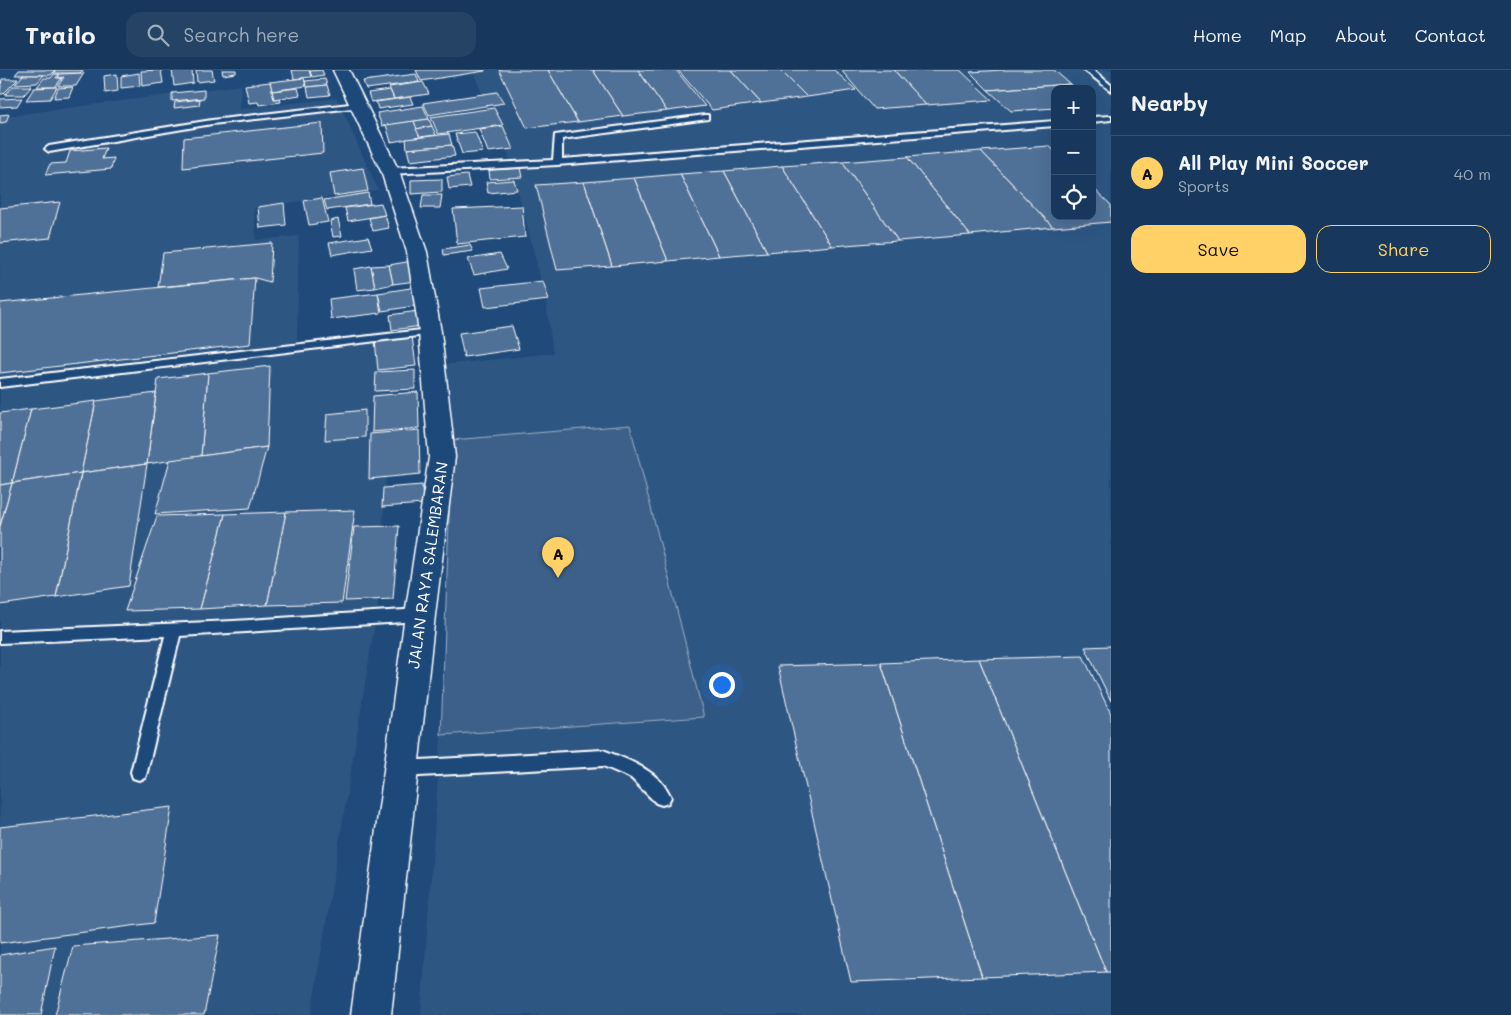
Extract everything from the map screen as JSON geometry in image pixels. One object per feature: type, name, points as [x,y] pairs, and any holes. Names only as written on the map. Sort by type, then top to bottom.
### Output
[{"type":"main road","name":"JALAN RAYA SALEMBARAN","points":[[342,70],[390,171],[416,252],[430,332],[442,457],[420,615],[371,1015]]},
{"type":"lane","points":[[1088,70],[1111,89]]},
{"type":"lane","points":[[49,149],[212,122],[358,105]]},
{"type":"lane","points":[[557,162],[558,137],[705,117]]},
{"type":"lane","points":[[1096,120],[1111,118]]},
{"type":"lane","points":[[390,171],[557,162],[1051,123]]},
{"type":"lane","points":[[0,383],[430,332]]},
{"type":"lane","points":[[0,637],[420,615]]},
{"type":"lane","points":[[140,772],[174,629]]},
{"type":"lane","points":[[402,768],[603,758],[637,772],[662,797]]},
{"type":"shaded area","points":[[472,70],[1111,70],[1111,1015],[421,1015],[441,735],[704,717],[452,440],[441,365],[553,353],[545,296],[509,156]]},
{"type":"shaded area","points":[[241,85],[240,109],[337,98],[378,190],[254,208],[256,240],[299,236],[297,343],[395,329],[378,605],[311,1015],[0,1015],[0,117]]},
{"type":"shaded area","points":[[630,425],[704,717],[441,735],[452,440]]},
{"type":"building","points":[[19,70],[55,70],[51,75],[15,75]]},
{"type":"building","points":[[56,70],[83,70],[80,73],[53,73]]},
{"type":"building","points":[[161,70],[163,83],[142,86],[141,71]]},
{"type":"building","points":[[172,70],[192,70],[193,83],[174,86]]},
{"type":"building","points":[[196,70],[212,70],[214,80],[197,82]]},
{"type":"building","points":[[222,70],[236,70],[236,73],[223,75]]},
{"type":"building","points":[[292,70],[309,70],[311,77],[294,79]]},
{"type":"building","points":[[322,70],[324,75],[312,77],[310,71]]},
{"type":"building","points":[[416,70],[485,70],[485,71],[421,81]]},
{"type":"building","points":[[499,70],[548,70],[578,122],[527,128]]},
{"type":"building","points":[[548,70],[593,70],[623,116],[578,122]]},
{"type":"building","points":[[593,70],[638,70],[667,111],[623,116]]},
{"type":"building","points":[[638,70],[676,70],[705,106],[667,111]]},
{"type":"building","points":[[678,70],[731,70],[761,103],[712,110]]},
{"type":"building","points":[[731,70],[780,70],[807,97],[761,103]]},
{"type":"building","points":[[780,70],[834,70],[856,90],[807,97]]},
{"type":"building","points":[[841,70],[894,70],[926,105],[874,109]]},
{"type":"building","points":[[894,70],[960,70],[992,100],[926,105]]},
{"type":"building","points":[[1054,70],[1070,84],[988,90],[970,72]]},
{"type":"building","points":[[84,73],[76,86],[58,86],[64,77],[58,78],[60,74]]},
{"type":"building","points":[[139,73],[140,86],[121,88],[121,76]]},
{"type":"building","points":[[54,74],[59,74],[56,78],[62,78],[55,87],[37,87],[44,78],[51,78]]},
{"type":"building","points":[[117,74],[118,91],[105,93],[104,76]]},
{"type":"building","points":[[416,74],[419,82],[366,89],[363,81]]},
{"type":"building","points":[[23,75],[44,75],[37,83],[15,84]]},
{"type":"building","points":[[304,78],[306,86],[272,91],[270,82]]},
{"type":"building","points":[[2,79],[18,79],[3,94],[0,94]]},
{"type":"building","points":[[325,79],[327,85],[307,87],[305,81]]},
{"type":"building","points":[[270,82],[274,99],[280,98],[281,102],[259,105],[258,102],[249,103],[245,85]]},
{"type":"building","points":[[423,82],[429,94],[394,99],[389,87]]},
{"type":"building","points":[[327,85],[330,95],[309,97],[307,87]]},
{"type":"building","points":[[1051,85],[1051,108],[1011,111],[988,90]]},
{"type":"building","points":[[13,86],[32,86],[24,95],[5,95]]},
{"type":"building","points":[[57,87],[50,99],[26,100],[34,88]]},
{"type":"building","points":[[73,87],[69,97],[54,98],[58,88]]},
{"type":"building","points":[[298,88],[300,95],[274,99],[272,91]]},
{"type":"building","points":[[204,90],[204,98],[172,101],[172,93]]},
{"type":"building","points":[[390,90],[394,99],[371,102],[368,93]]},
{"type":"building","points":[[497,92],[504,103],[429,115],[423,103]]},
{"type":"building","points":[[410,97],[413,104],[378,109],[376,102]]},
{"type":"building","points":[[22,98],[17,106],[0,107],[0,99]]},
{"type":"building","points":[[200,99],[199,105],[174,108],[175,102]]},
{"type":"building","points":[[423,106],[429,119],[382,126],[377,113]]},
{"type":"building","points":[[494,108],[503,125],[438,134],[431,117]]},
{"type":"building","points":[[9,114],[6,122],[0,123],[0,115]]},
{"type":"building","points":[[429,119],[432,126],[416,129],[414,121]]},
{"type":"building","points":[[414,121],[420,137],[391,142],[386,125]]},
{"type":"building","points":[[322,123],[323,153],[183,168],[184,138]]},
{"type":"building","points":[[432,126],[436,135],[420,137],[416,129]]},
{"type":"building","points":[[503,126],[513,149],[488,152],[479,129]]},
{"type":"building","points":[[475,132],[483,152],[462,154],[455,134]]},
{"type":"building","points":[[449,134],[452,145],[407,149],[406,139]]},
{"type":"building","points":[[452,145],[455,156],[410,161],[407,149]]},
{"type":"building","points":[[1049,146],[1051,148],[1051,220],[1096,220],[1096,191],[1111,205],[1111,222],[1053,227],[981,151]]},
{"type":"building","points":[[106,148],[102,159],[114,158],[111,169],[45,175],[50,164],[66,163],[70,151]]},
{"type":"building","points":[[981,151],[1053,227],[970,235],[907,157]]},
{"type":"building","points":[[907,157],[970,235],[898,241],[842,162]]},
{"type":"building","points":[[842,162],[898,241],[832,246],[782,166]]},
{"type":"building","points":[[782,166],[832,246],[767,252],[724,171]]},
{"type":"building","points":[[363,168],[368,191],[334,196],[330,173]]},
{"type":"building","points":[[520,168],[522,177],[490,179],[489,170]]},
{"type":"building","points":[[724,171],[767,252],[719,256],[680,174]]},
{"type":"building","points":[[680,174],[719,256],[668,261],[634,178]]},
{"type":"building","points":[[467,175],[470,187],[449,189],[447,177]]},
{"type":"building","points":[[634,178],[668,261],[612,266],[584,182]]},
{"type":"building","points":[[442,179],[442,192],[411,194],[411,180]]},
{"type":"building","points":[[514,180],[517,190],[488,193],[486,182]]},
{"type":"building","points":[[584,182],[612,266],[557,270],[536,185]]},
{"type":"building","points":[[368,193],[370,204],[327,210],[324,200]]},
{"type":"building","points":[[423,195],[442,195],[440,208],[421,208]]},
{"type":"building","points":[[322,198],[328,222],[309,225],[304,201]]},
{"type":"building","points":[[60,202],[50,238],[0,243],[0,208]]},
{"type":"building","points":[[284,203],[286,225],[260,228],[258,207]]},
{"type":"building","points":[[381,203],[385,215],[348,221],[345,208]]},
{"type":"building","points":[[522,206],[525,237],[457,244],[453,209]]},
{"type":"building","points":[[385,215],[389,228],[373,231],[369,218]]},
{"type":"building","points":[[338,219],[342,236],[333,237],[330,221]]},
{"type":"building","points":[[368,237],[372,248],[332,255],[329,243]]},
{"type":"building","points":[[272,243],[270,282],[255,278],[158,287],[163,253]]},
{"type":"building","points":[[470,245],[473,251],[444,255],[443,249]]},
{"type":"building","points":[[500,254],[507,269],[474,275],[468,259]]},
{"type":"building","points":[[412,261],[416,281],[393,284],[389,265]]},
{"type":"building","points":[[389,265],[393,284],[375,288],[371,266]]},
{"type":"building","points":[[371,266],[375,288],[357,290],[354,269]]},
{"type":"building","points":[[255,278],[250,344],[0,373],[0,303]]},
{"type":"building","points":[[543,281],[549,300],[485,307],[481,288]]},
{"type":"building","points":[[417,287],[421,305],[382,311],[378,293]]},
{"type":"building","points":[[378,293],[381,313],[331,319],[329,299]]},
{"type":"building","points":[[418,311],[421,326],[392,330],[390,315]]},
{"type":"building","points":[[512,326],[519,349],[464,357],[459,333]]},
{"type":"building","points":[[412,336],[416,366],[378,370],[375,340]]},
{"type":"building","points":[[270,366],[267,447],[201,456],[208,373]]},
{"type":"building","points":[[415,370],[415,389],[375,391],[376,372]]},
{"type":"building","points":[[208,373],[201,456],[147,464],[158,379]]},
{"type":"building","points":[[418,392],[419,428],[372,432],[373,396]]},
{"type":"building","points":[[156,393],[147,464],[81,473],[96,401]]},
{"type":"building","points":[[96,401],[81,473],[12,483],[31,409]]},
{"type":"building","points":[[31,409],[12,483],[0,485],[0,413]]},
{"type":"building","points":[[365,410],[365,437],[325,440],[327,414]]},
{"type":"building","points":[[419,430],[420,474],[369,479],[370,434]]},
{"type":"building","points":[[267,447],[250,508],[155,514],[170,460]]},
{"type":"building","points":[[147,464],[129,586],[56,597],[81,473]]},
{"type":"building","points":[[81,473],[56,597],[0,605],[0,526],[12,483]]},
{"type":"building","points":[[12,483],[0,526],[0,485]]},
{"type":"building","points":[[422,485],[423,504],[382,507],[383,488]]},
{"type":"building","points":[[355,510],[342,603],[267,605],[286,512]]},
{"type":"building","points":[[286,512],[267,605],[200,609],[225,514]]},
{"type":"building","points":[[225,514],[200,609],[125,611],[157,516]]},
{"type":"building","points":[[399,526],[393,599],[345,601],[354,527]]},
{"type":"building","points":[[1111,646],[1111,701],[1085,647]]},
{"type":"building","points":[[1083,656],[1111,714],[1111,972],[1106,972],[979,659]]},
{"type":"building","points":[[979,659],[1106,972],[982,977],[881,663]]},
{"type":"building","points":[[881,663],[982,977],[851,982],[778,666]]},
{"type":"building","points":[[172,807],[154,923],[0,943],[0,827]]},
{"type":"building","points":[[220,935],[204,1015],[55,1015],[73,946]]},
{"type":"building","points":[[55,946],[41,1015],[0,1015],[0,955]]},
{"type":"place","name":"All Play Mini Soccer","points":[[558,578]]}]
